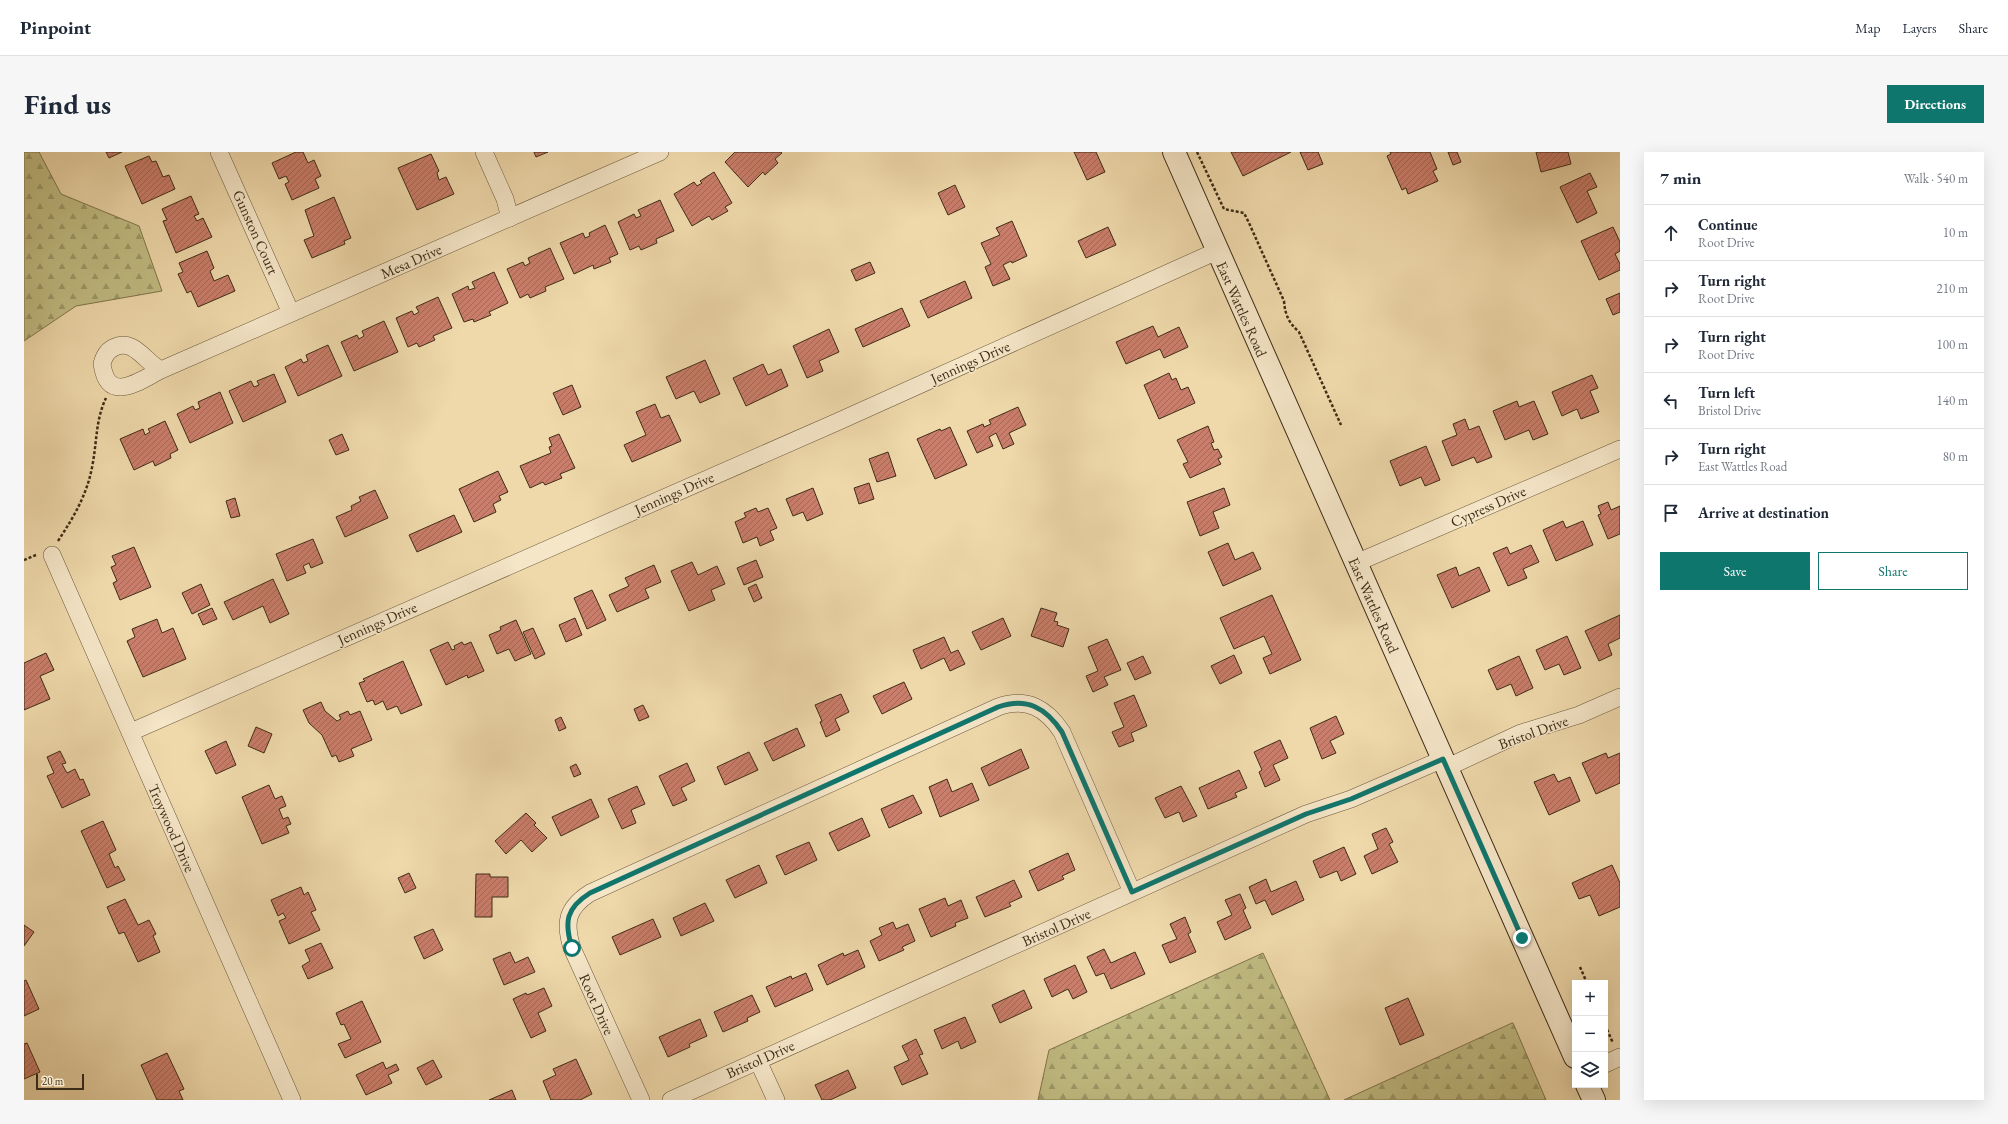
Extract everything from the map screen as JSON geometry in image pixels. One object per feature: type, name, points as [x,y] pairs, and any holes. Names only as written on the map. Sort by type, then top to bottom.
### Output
[{"type":"main road","name":"East Wattles Road","points":[[1174,152],[1572,1052]]},
{"type":"main road","points":[[1588,1088],[1594,1100]]},
{"type":"street","name":"Gunston Court","points":[[219,152],[291,313]]},
{"type":"street","points":[[484,152],[505,199],[510,218]]},
{"type":"street","name":"Mesa Drive","points":[[112,384],[123,388],[132,386],[161,370],[660,152]]},
{"type":"street","name":"Jennings Drive","points":[[131,732],[829,425],[1217,251]]},
{"type":"street","points":[[112,384],[106,379],[102,364],[108,350],[116,346],[128,345],[138,351],[153,366],[161,370]]},
{"type":"street","name":"Cypress Drive","points":[[1356,563],[1620,449]]},
{"type":"street","name":"Troywood Drive","points":[[54,549],[131,732],[292,1100]]},
{"type":"street","name":"Bristol Drive","points":[[671,1100],[1306,814],[1351,799],[1521,733],[1579,715],[1620,698]]},
{"type":"street","name":"Root Drive","points":[[640,1100],[572,948],[568,927],[569,916],[574,905],[590,893],[998,707],[1016,703],[1029,704],[1041,710],[1055,722],[1062,732],[1132,892]]},
{"type":"street","points":[[1608,1061],[1617,1052]]},
{"type":"street","points":[[758,1060],[776,1100]]},
{"type":"path","points":[[1197,152],[1224,209],[1244,213],[1284,301],[1285,312],[1291,325],[1300,332],[1341,425]]},
{"type":"path","points":[[54,549],[76,514],[85,493],[93,462],[100,412],[112,384]]},
{"type":"path","points":[[1580,967],[1586,980]]},
{"type":"path","points":[[1608,1032],[1617,1052]]},
{"type":"green space","points":[[24,152],[39,152],[61,194],[139,226],[162,291],[76,306],[24,341]]},
{"type":"green space","points":[[1263,953],[1330,1100],[1038,1100],[1049,1050]]},
{"type":"green space","points":[[1512,1023],[1546,1100],[1344,1100]]},
{"type":"building","points":[[106,152],[122,152],[109,158]]},
{"type":"building","points":[[296,152],[303,152],[308,163],[314,160],[321,176],[315,179],[319,188],[292,200],[285,184],[289,182],[286,176],[279,179],[272,163]]},
{"type":"building","points":[[534,152],[548,152],[536,157]]},
{"type":"building","points":[[735,152],[782,153],[775,159],[778,163],[765,175],[763,172],[748,187],[725,162]]},
{"type":"building","points":[[1074,152],[1096,152],[1105,172],[1087,180]]},
{"type":"building","points":[[1231,152],[1291,152],[1243,176]]},
{"type":"building","points":[[1300,152],[1318,152],[1323,164],[1308,170]]},
{"type":"building","points":[[1390,152],[1430,152],[1437,169],[1433,171],[1438,181],[1408,194],[1406,188],[1402,190],[1387,156],[1391,154]]},
{"type":"building","points":[[1448,152],[1457,152],[1461,162],[1453,165]]},
{"type":"building","points":[[1536,152],[1568,152],[1571,164],[1541,172]]},
{"type":"building","points":[[431,154],[439,171],[437,173],[439,180],[446,177],[454,194],[417,210],[398,168]]},
{"type":"building","points":[[149,156],[152,162],[156,161],[163,177],[169,175],[175,189],[142,204],[125,166]]},
{"type":"building","points":[[714,172],[732,203],[725,207],[728,211],[712,220],[709,216],[692,226],[674,194],[694,182],[697,186],[702,183],[700,181]]},
{"type":"building","points":[[1590,173],[1597,187],[1587,191],[1597,213],[1577,223],[1560,187]]},
{"type":"building","points":[[955,185],[965,207],[948,215],[938,193]]},
{"type":"building","points":[[191,196],[199,214],[194,216],[197,221],[203,218],[212,237],[176,253],[163,221],[167,220],[162,209]]},
{"type":"building","points":[[334,197],[351,238],[344,241],[345,244],[312,258],[304,240],[314,236],[305,210]]},
{"type":"building","points":[[660,200],[674,231],[656,239],[657,243],[641,250],[639,246],[630,250],[618,222],[634,214],[636,218],[641,216],[638,210]]},
{"type":"building","points":[[1012,221],[1027,256],[1012,263],[1011,261],[1003,265],[1010,279],[993,286],[985,267],[991,264],[981,243],[1000,235],[996,228]]},
{"type":"building","points":[[605,225],[618,254],[609,258],[611,262],[594,269],[593,265],[574,274],[560,243],[583,233],[585,238],[590,236],[589,233]]},
{"type":"building","points":[[1108,227],[1116,245],[1086,258],[1078,241]]},
{"type":"building","points":[[1613,227],[1620,242],[1620,251],[1615,254],[1620,264],[1620,270],[1599,280],[1581,241]]},
{"type":"building","points":[[550,248],[564,279],[545,287],[546,291],[530,298],[528,294],[520,298],[507,269],[523,262],[525,266],[530,263],[528,258]]},
{"type":"building","points":[[207,251],[214,268],[210,271],[214,281],[228,275],[235,291],[198,307],[191,291],[187,293],[178,274],[183,272],[179,263]]},
{"type":"building","points":[[870,262],[875,273],[856,281],[851,270]]},
{"type":"building","points":[[494,272],[508,303],[489,312],[491,315],[474,322],[473,319],[464,322],[452,294],[468,286],[469,290],[475,288],[472,282]]},
{"type":"building","points":[[965,281],[972,298],[928,318],[920,301]]},
{"type":"building","points":[[1620,293],[1620,312],[1613,315],[1606,299]]},
{"type":"building","points":[[438,297],[452,328],[433,336],[435,340],[419,347],[417,343],[408,347],[396,318],[412,311],[414,315],[419,312],[416,307]]},
{"type":"building","points":[[902,308],[910,326],[863,347],[855,329]]},
{"type":"building","points":[[384,321],[398,352],[354,371],[341,342],[357,335],[359,339],[364,336],[362,331]]},
{"type":"building","points":[[1153,326],[1158,337],[1179,327],[1188,347],[1164,358],[1160,349],[1126,364],[1116,342]]},
{"type":"building","points":[[829,329],[839,352],[819,361],[823,371],[807,378],[793,346]]},
{"type":"building","points":[[328,345],[342,376],[298,396],[285,367],[301,359],[303,363],[308,361],[306,355]]},
{"type":"building","points":[[705,360],[720,394],[700,403],[694,391],[676,399],[666,377]]},
{"type":"building","points":[[763,364],[768,375],[781,369],[788,386],[746,406],[733,378]]},
{"type":"building","points":[[1169,373],[1172,380],[1176,378],[1181,390],[1188,387],[1195,403],[1159,419],[1144,385]]},
{"type":"building","points":[[274,374],[286,402],[243,422],[229,391],[251,381],[254,387],[259,385],[257,381]]},
{"type":"building","points":[[1592,375],[1598,388],[1590,391],[1599,412],[1581,419],[1577,409],[1562,416],[1552,392]]},
{"type":"building","points":[[572,385],[581,407],[563,415],[553,393]]},
{"type":"building","points":[[220,392],[233,423],[190,443],[177,414],[193,406],[195,410],[200,408],[198,402]]},
{"type":"building","points":[[1517,401],[1519,407],[1534,401],[1548,434],[1533,440],[1529,430],[1505,440],[1493,411]]},
{"type":"building","points":[[655,404],[661,418],[669,415],[681,441],[632,462],[624,445],[646,435],[636,412]]},
{"type":"building","points":[[1018,407],[1026,425],[1009,433],[1014,444],[1003,449],[996,433],[989,437],[993,446],[977,453],[967,431],[983,424],[984,427],[991,424],[989,420]]},
{"type":"building","points":[[1465,419],[1469,430],[1479,426],[1492,457],[1477,463],[1474,457],[1452,466],[1442,441],[1457,435],[1453,424]]},
{"type":"building","points":[[165,421],[178,450],[170,454],[171,458],[155,466],[153,461],[134,470],[120,439],[143,429],[145,435],[150,432],[148,429]]},
{"type":"building","points":[[1208,426],[1214,442],[1211,443],[1214,450],[1218,449],[1222,457],[1218,459],[1221,464],[1190,478],[1183,464],[1188,462],[1177,440]]},
{"type":"building","points":[[950,427],[967,465],[935,479],[917,439],[940,429],[941,431]]},
{"type":"building","points":[[342,434],[349,450],[336,455],[329,440]]},
{"type":"building","points":[[559,434],[575,468],[560,474],[562,478],[545,485],[543,482],[530,488],[520,466],[551,453],[549,447],[552,446],[549,438]]},
{"type":"building","points":[[1426,446],[1440,480],[1425,486],[1421,477],[1400,486],[1390,461]]},
{"type":"building","points":[[888,452],[896,476],[877,482],[869,459]]},
{"type":"building","points":[[498,471],[508,492],[499,496],[501,500],[493,504],[496,512],[474,522],[459,489]]},
{"type":"building","points":[[869,483],[874,499],[859,504],[854,488]]},
{"type":"building","points":[[813,488],[823,514],[807,521],[803,512],[793,516],[786,499]]},
{"type":"building","points":[[1224,488],[1230,505],[1213,512],[1219,528],[1200,536],[1187,502]]},
{"type":"building","points":[[375,490],[388,518],[345,537],[336,517],[352,510],[351,506],[361,501],[359,497]]},
{"type":"building","points":[[235,498],[240,516],[231,518],[226,501]]},
{"type":"building","points":[[1608,502],[1611,510],[1620,506],[1620,534],[1608,539],[1598,515],[1601,514],[1598,506]]},
{"type":"building","points":[[756,508],[758,512],[768,508],[777,528],[770,531],[774,540],[760,546],[757,537],[743,543],[735,522],[746,517],[744,513]]},
{"type":"building","points":[[454,515],[462,532],[417,552],[409,535]]},
{"type":"building","points":[[1563,521],[1566,528],[1583,521],[1593,545],[1556,561],[1543,530]]},
{"type":"building","points":[[313,539],[323,563],[311,568],[309,563],[303,566],[306,573],[287,581],[276,554]]},
{"type":"building","points":[[1228,543],[1235,560],[1253,552],[1261,569],[1223,586],[1208,552]]},
{"type":"building","points":[[1531,545],[1539,562],[1523,569],[1527,578],[1508,586],[1493,553],[1507,547],[1510,554]]},
{"type":"building","points":[[134,547],[151,587],[120,600],[113,583],[117,581],[111,567],[116,565],[112,556]]},
{"type":"building","points":[[756,560],[763,577],[744,585],[737,568]]},
{"type":"building","points":[[692,562],[698,575],[717,566],[725,584],[711,590],[715,600],[689,611],[671,571]]},
{"type":"building","points":[[654,565],[661,582],[645,589],[649,598],[617,612],[609,595],[629,586],[625,578]]},
{"type":"building","points":[[1456,567],[1459,576],[1479,567],[1490,591],[1452,608],[1437,575]]},
{"type":"building","points":[[273,579],[289,614],[270,623],[263,606],[233,620],[224,602]]},
{"type":"building","points":[[201,584],[210,605],[192,614],[182,593]]},
{"type":"building","points":[[756,584],[762,598],[754,602],[748,588]]},
{"type":"building","points":[[592,590],[606,620],[587,629],[574,598]]},
{"type":"building","points":[[1272,595],[1301,660],[1270,674],[1263,658],[1272,654],[1264,636],[1234,649],[1220,618]]},
{"type":"building","points":[[212,608],[217,619],[203,625],[198,614]]},
{"type":"building","points":[[1041,608],[1057,613],[1054,621],[1058,622],[1057,625],[1069,629],[1063,647],[1031,636]]},
{"type":"building","points":[[1620,615],[1620,638],[1608,644],[1612,655],[1599,661],[1585,631]]},
{"type":"building","points":[[575,618],[582,635],[566,642],[559,625]]},
{"type":"building","points":[[1003,618],[1011,636],[981,650],[972,632]]},
{"type":"building","points":[[157,619],[162,633],[173,628],[186,659],[143,677],[127,641],[135,637],[132,629]]},
{"type":"building","points":[[516,620],[531,654],[515,661],[509,649],[497,654],[489,635],[501,630],[500,627]]},
{"type":"building","points":[[533,628],[545,654],[535,659],[523,632]]},
{"type":"building","points":[[1567,636],[1581,668],[1564,675],[1559,664],[1545,670],[1536,650]]},
{"type":"building","points":[[944,637],[951,653],[958,650],[965,664],[950,671],[944,658],[921,669],[913,650]]},
{"type":"building","points":[[1107,639],[1121,670],[1104,677],[1108,685],[1093,692],[1086,676],[1098,671],[1088,647]]},
{"type":"building","points":[[448,642],[452,650],[455,649],[454,646],[462,642],[464,645],[471,642],[484,671],[468,678],[467,675],[446,685],[430,650]]},
{"type":"building","points":[[46,653],[54,670],[40,676],[50,699],[24,710],[24,663]]},
{"type":"building","points":[[1234,655],[1242,673],[1220,684],[1211,666]]},
{"type":"building","points":[[1143,656],[1151,673],[1135,680],[1127,663]]},
{"type":"building","points":[[1519,656],[1533,688],[1516,696],[1511,684],[1497,690],[1488,670]]},
{"type":"building","points":[[403,661],[422,705],[401,714],[397,706],[387,710],[383,701],[375,705],[373,700],[367,702],[359,683],[365,681],[363,679]]},
{"type":"building","points":[[904,682],[912,699],[882,714],[873,696]]},
{"type":"building","points":[[841,694],[849,712],[835,719],[840,730],[826,737],[820,722],[822,721],[815,705]]},
{"type":"building","points":[[1134,695],[1147,726],[1131,733],[1134,741],[1119,747],[1112,732],[1124,727],[1114,703]]},
{"type":"building","points":[[321,702],[325,711],[337,721],[341,719],[339,715],[348,711],[350,715],[360,711],[372,740],[351,749],[354,756],[339,762],[336,755],[332,757],[322,735],[309,723],[303,710]]},
{"type":"building","points":[[643,705],[649,717],[639,721],[634,709]]},
{"type":"building","points":[[1336,716],[1344,734],[1330,741],[1336,753],[1322,759],[1310,728]]},
{"type":"building","points":[[561,717],[566,728],[559,731],[555,720]]},
{"type":"building","points":[[256,727],[272,734],[264,753],[248,746]]},
{"type":"building","points":[[797,728],[805,746],[773,761],[764,743]]},
{"type":"building","points":[[1280,740],[1288,758],[1273,765],[1280,780],[1265,787],[1259,772],[1262,770],[1254,752]]},
{"type":"building","points":[[226,741],[236,765],[216,774],[205,751]]},
{"type":"building","points":[[1021,749],[1029,768],[989,786],[981,768]]},
{"type":"building","points":[[60,751],[66,763],[62,764],[67,773],[75,769],[80,780],[83,779],[90,795],[62,808],[47,776],[54,773],[47,757]]},
{"type":"building","points":[[749,752],[758,770],[725,785],[717,767]]},
{"type":"building","points":[[1606,753],[1608,758],[1620,753],[1620,783],[1596,794],[1582,763]]},
{"type":"building","points":[[687,763],[695,781],[681,788],[687,800],[673,806],[659,776]]},
{"type":"building","points":[[576,764],[581,774],[574,777],[570,767]]},
{"type":"building","points":[[1239,770],[1247,788],[1235,793],[1237,797],[1208,809],[1199,788]]},
{"type":"building","points":[[1554,774],[1558,782],[1570,777],[1580,801],[1549,815],[1534,782]]},
{"type":"building","points":[[947,779],[952,792],[972,783],[979,800],[940,817],[929,787]]},
{"type":"building","points":[[269,785],[275,799],[282,796],[286,806],[279,809],[283,819],[288,817],[291,824],[286,826],[289,833],[262,844],[242,797]]},
{"type":"building","points":[[637,786],[645,804],[631,810],[636,823],[622,829],[608,799]]},
{"type":"building","points":[[1181,786],[1197,816],[1183,822],[1179,812],[1165,818],[1155,798]]},
{"type":"building","points":[[913,795],[922,813],[889,828],[881,809]]},
{"type":"building","points":[[591,799],[599,817],[561,836],[552,817]]},
{"type":"building","points":[[526,813],[536,823],[534,825],[547,838],[532,852],[521,840],[506,854],[495,841]]},
{"type":"building","points":[[862,818],[870,836],[838,851],[829,833]]},
{"type":"building","points":[[103,821],[116,850],[109,854],[115,868],[118,866],[125,880],[107,888],[81,831]]},
{"type":"building","points":[[1386,828],[1393,842],[1389,844],[1398,862],[1372,874],[1364,856],[1378,849],[1372,834]]},
{"type":"building","points":[[809,842],[817,860],[785,875],[776,856]]},
{"type":"building","points":[[1344,847],[1356,874],[1341,881],[1337,871],[1320,878],[1313,861]]},
{"type":"building","points":[[1068,853],[1075,870],[1062,876],[1064,879],[1038,891],[1029,871]]},
{"type":"building","points":[[759,865],[767,883],[735,898],[726,880]]},
{"type":"building","points":[[1612,865],[1620,883],[1620,907],[1599,916],[1590,895],[1579,899],[1572,883]]},
{"type":"building","points":[[409,873],[416,888],[405,893],[398,878]]},
{"type":"building","points":[[476,874],[490,874],[490,877],[508,877],[508,897],[492,897],[492,917],[475,917]]},
{"type":"building","points":[[1266,879],[1271,892],[1296,881],[1304,900],[1272,915],[1265,900],[1256,904],[1249,887]]},
{"type":"building","points":[[1014,880],[1022,897],[1009,903],[1011,906],[985,917],[976,897]]},
{"type":"building","points":[[301,887],[304,895],[308,892],[316,910],[311,912],[320,930],[289,944],[279,921],[286,918],[283,913],[278,916],[271,900]]},
{"type":"building","points":[[1240,894],[1246,908],[1243,910],[1251,928],[1225,940],[1217,922],[1232,915],[1225,900]]},
{"type":"building","points":[[945,898],[948,906],[961,900],[968,918],[955,923],[956,926],[931,937],[919,909]]},
{"type":"building","points":[[125,899],[138,925],[149,920],[156,934],[153,936],[160,952],[138,962],[124,932],[119,934],[107,907]]},
{"type":"building","points":[[705,903],[714,921],[681,936],[673,918]]},
{"type":"building","points":[[1185,917],[1191,932],[1188,934],[1196,952],[1170,963],[1162,945],[1177,939],[1170,924]]},
{"type":"building","points":[[653,919],[661,937],[620,955],[612,937]]},
{"type":"building","points":[[893,922],[896,929],[908,924],[915,941],[902,947],[904,950],[879,961],[870,941],[882,935],[879,928]]},
{"type":"building","points":[[24,925],[34,932],[24,946]]},
{"type":"building","points":[[433,929],[443,950],[424,959],[414,937]]},
{"type":"building","points":[[321,943],[333,968],[308,979],[302,966],[310,961],[305,950]]},
{"type":"building","points":[[1104,949],[1111,963],[1135,952],[1145,974],[1111,989],[1104,973],[1096,976],[1087,957]]},
{"type":"building","points":[[858,950],[865,967],[827,985],[818,965],[843,953],[844,956]]},
{"type":"building","points":[[510,952],[515,963],[528,957],[535,972],[504,985],[493,959]]},
{"type":"building","points":[[1075,965],[1087,992],[1073,999],[1068,989],[1052,997],[1044,979]]},
{"type":"building","points":[[806,973],[813,990],[775,1007],[766,987],[791,976],[792,979]]},
{"type":"building","points":[[26,980],[39,1009],[24,1016],[24,981]]},
{"type":"building","points":[[544,988],[552,1006],[538,1013],[546,1031],[531,1038],[513,999],[526,993],[527,995]]},
{"type":"building","points":[[1024,990],[1032,1008],[1000,1023],[992,1005]]},
{"type":"building","points":[[752,995],[760,1012],[747,1018],[748,1021],[723,1032],[714,1012]]},
{"type":"building","points":[[1408,998],[1424,1035],[1400,1045],[1385,1008]]},
{"type":"building","points":[[362,1001],[381,1042],[345,1058],[338,1044],[351,1039],[344,1024],[341,1025],[336,1013]]},
{"type":"building","points":[[965,1017],[976,1042],[961,1049],[958,1041],[942,1049],[934,1030]]},
{"type":"building","points":[[700,1019],[707,1036],[689,1044],[690,1047],[668,1057],[659,1037]]},
{"type":"building","points":[[916,1039],[923,1054],[919,1055],[928,1074],[902,1085],[894,1067],[909,1060],[902,1046]]},
{"type":"building","points":[[27,1043],[40,1072],[24,1079],[24,1044]]},
{"type":"building","points":[[167,1053],[184,1089],[179,1091],[183,1100],[157,1100],[141,1065]]},
{"type":"building","points":[[576,1059],[592,1094],[580,1100],[551,1100],[543,1081],[556,1075],[553,1069]]},
{"type":"building","points":[[433,1060],[442,1077],[426,1085],[417,1068]]},
{"type":"building","points":[[383,1062],[386,1069],[396,1064],[399,1070],[388,1075],[392,1083],[366,1095],[356,1075]]},
{"type":"building","points":[[848,1070],[856,1088],[830,1100],[822,1100],[815,1085]]},
{"type":"building","points":[[512,1090],[516,1100],[489,1100]]},
{"type":"route","points":[[572,948],[568,927],[569,916],[574,905],[590,893],[998,707],[1016,703],[1029,704],[1041,710],[1055,722],[1062,732],[1132,892],[1306,814],[1351,799],[1443,759],[1522,938]]}]
